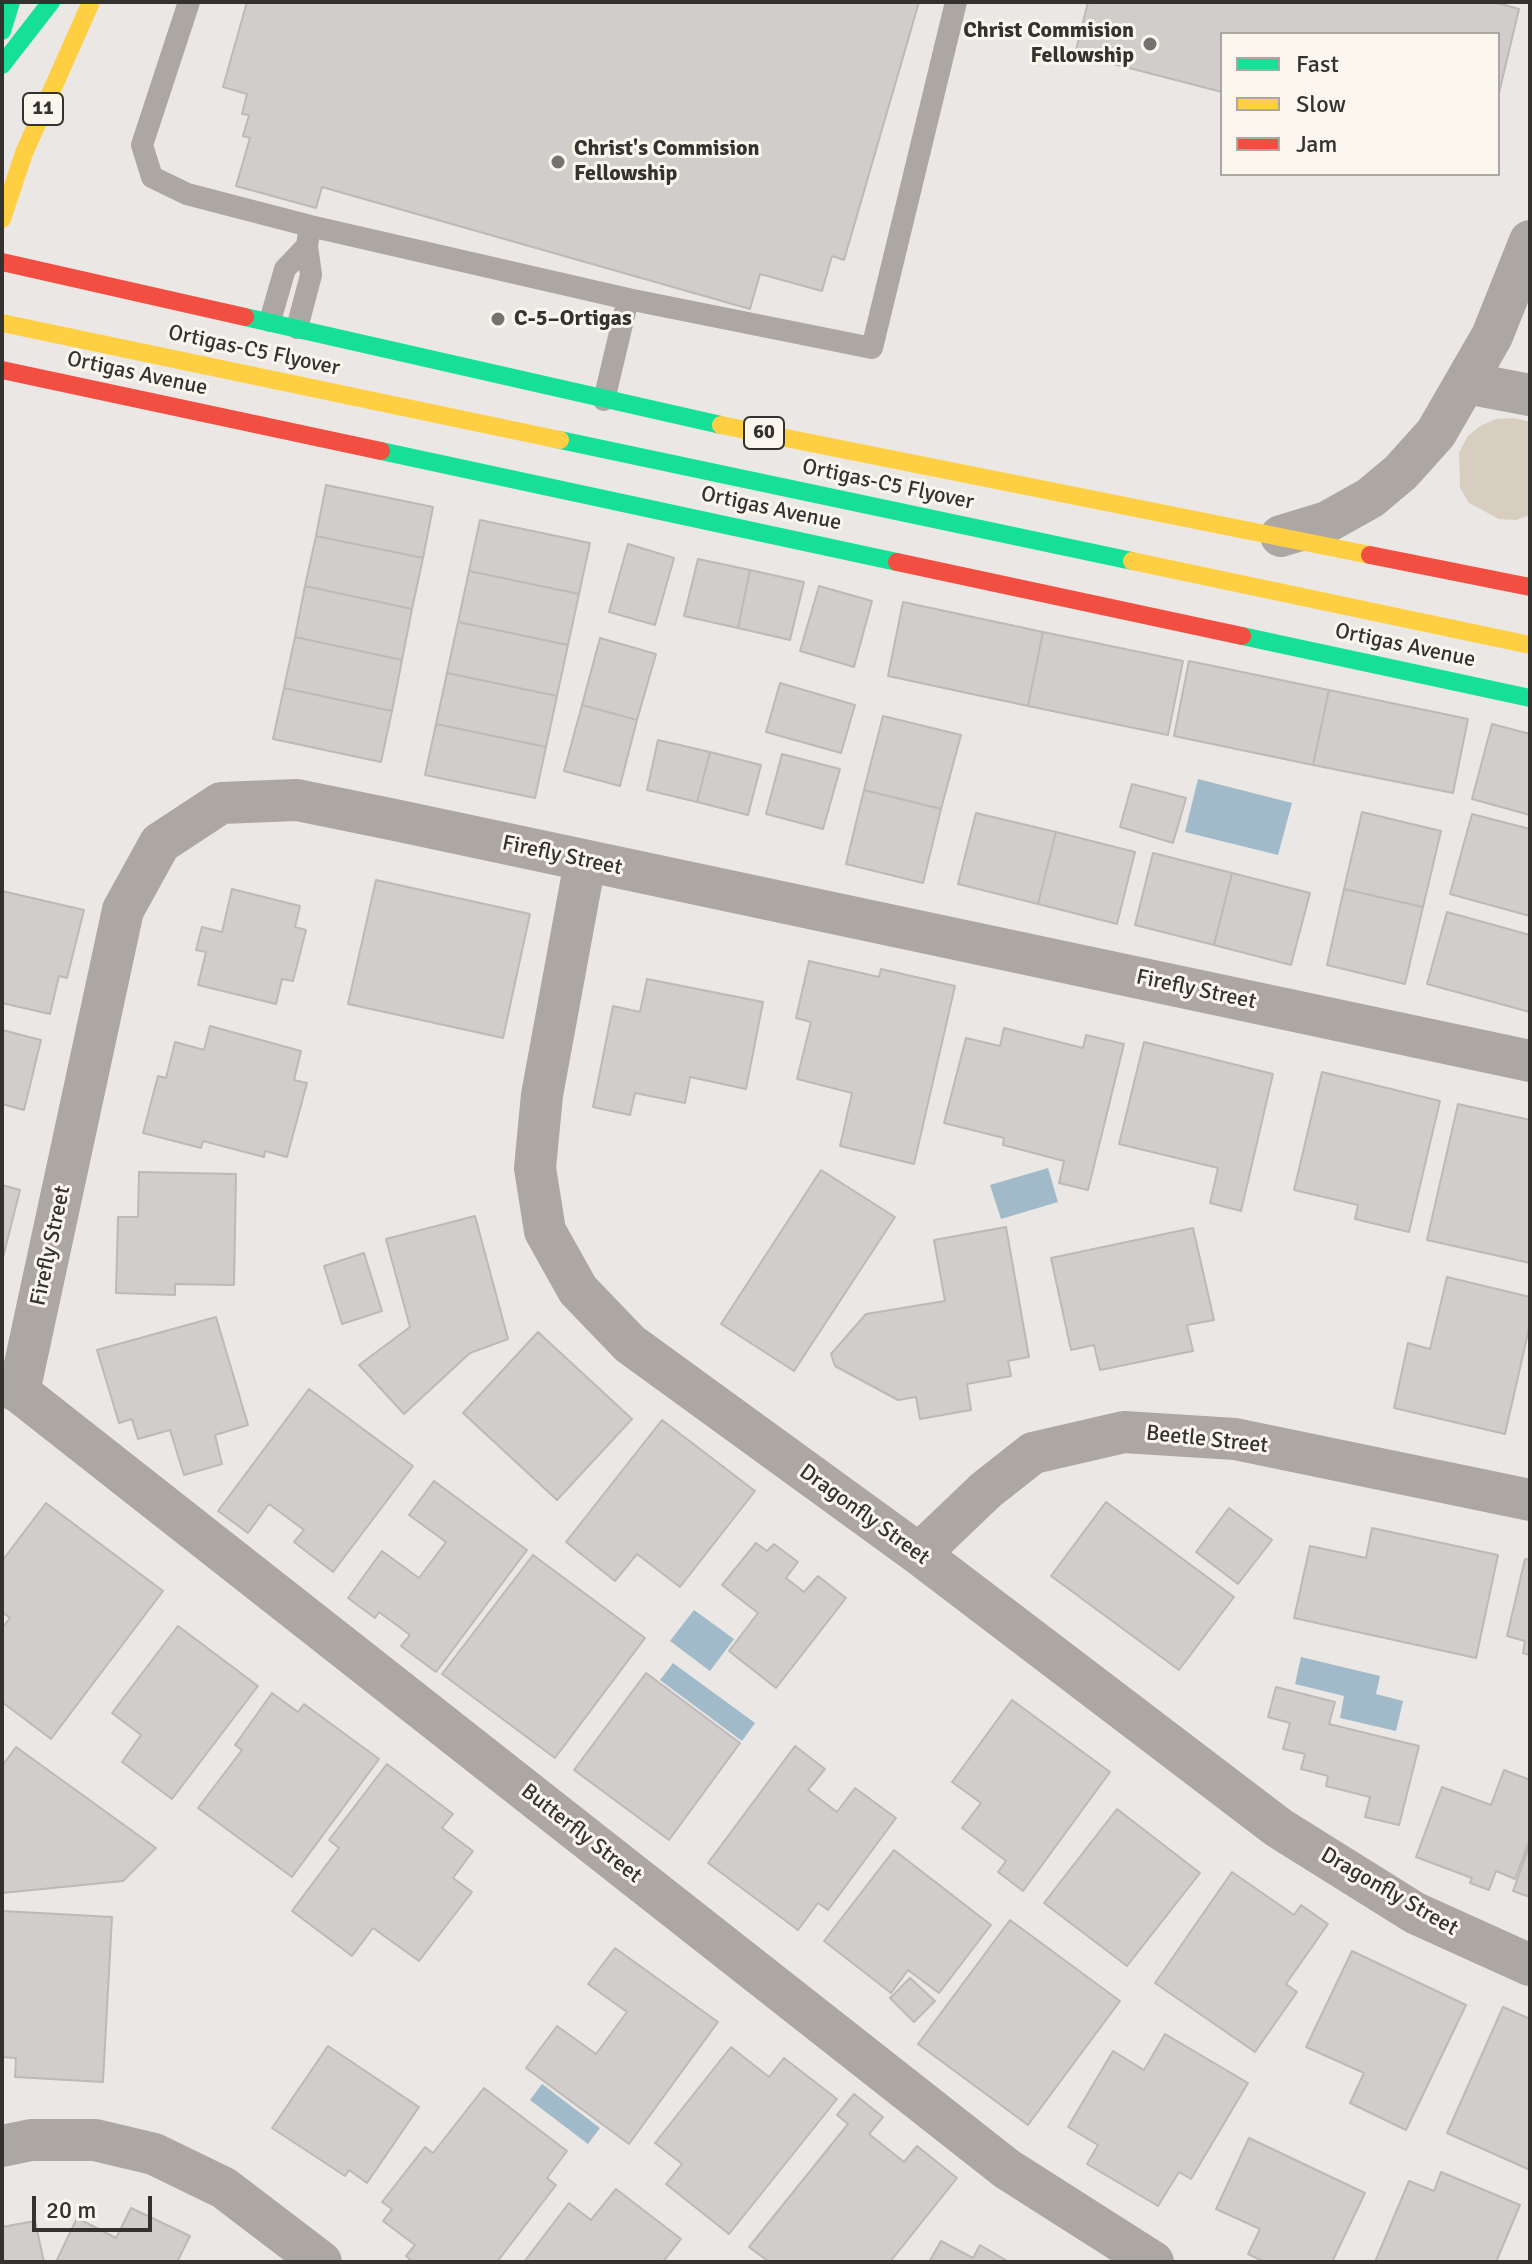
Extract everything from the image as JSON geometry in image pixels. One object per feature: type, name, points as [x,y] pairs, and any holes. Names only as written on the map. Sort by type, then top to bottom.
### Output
[{"type":"main road","points":[[2,31],[11,2]]},
{"type":"main road","points":[[2,65],[51,2]]},
{"type":"main road","name":"11","points":[[2,219],[24,153],[91,2]]},
{"type":"main road","name":"60","points":[[2,262],[627,405],[1530,587]]},
{"type":"main road","name":"Ortigas-C5 Flyover","points":[[2,323],[1530,645]]},
{"type":"main road","name":"Ortigas Avenue","points":[[5,373],[685,515],[1530,698]]},
{"type":"main road","points":[[627,405],[654,438],[663,485],[685,515]]},
{"type":"main road","points":[[682,432],[703,421]]},
{"type":"main road","points":[[609,499],[638,481],[650,458],[654,438]]},
{"type":"street","points":[[1281,536],[1327,522],[1370,498],[1401,472],[1436,433],[1492,336],[1530,241]]},
{"type":"street","points":[[1467,383],[1530,395]]},
{"type":"street","name":"Firefly Street","points":[[8,1390],[123,910],[160,843],[221,803],[297,800],[1530,1061]]},
{"type":"street","name":"Dragonfly Street","points":[[585,862],[542,1095],[535,1168],[545,1231],[578,1290],[630,1344],[919,1554],[1279,1828],[1415,1913],[1530,1965]]},
{"type":"street","name":"Butterfly Street","points":[[8,1390],[1007,2169],[1153,2262]]},
{"type":"street","name":"Beetle Street","points":[[919,1554],[986,1490],[1033,1453],[1124,1432],[1235,1439],[1530,1500]]},
{"type":"street","points":[[2,2146],[31,2140],[95,2140],[154,2154],[224,2188],[321,2262]]},
{"type":"lane","points":[[189,2],[142,145],[152,177],[187,194],[308,236],[872,348],[956,2]]},
{"type":"lane","points":[[270,321],[285,269],[308,236]]},
{"type":"lane","points":[[297,328],[311,275],[308,236]]},
{"type":"lane","points":[[604,400],[628,299]]},
{"type":"shaded area","points":[[1514,418],[1530,422],[1530,515],[1516,520],[1499,519],[1469,503],[1460,488],[1459,453],[1467,437],[1480,426],[1496,419]]},
{"type":"water","points":[[1198,779],[1292,803],[1278,855],[1185,832]]},
{"type":"water","points":[[1048,1168],[1058,1202],[1001,1219],[990,1185]]},
{"type":"water","points":[[694,1610],[734,1639],[710,1671],[670,1641]]},
{"type":"water","points":[[1301,1657],[1380,1676],[1376,1694],[1403,1701],[1396,1731],[1340,1718],[1344,1696],[1295,1684]]},
{"type":"water","points":[[673,1663],[755,1723],[742,1741],[660,1680]]},
{"type":"water","points":[[542,2084],[600,2128],[588,2144],[530,2100]]},
{"type":"building","name":"Christ's Commision Fellowship","points":[[247,2],[919,2],[844,260],[832,256],[822,291],[760,274],[750,309],[322,187],[316,208],[236,186],[250,138],[243,136],[249,115],[242,114],[247,94],[223,87]]},
{"type":"building","name":"Christ Commision Fellowship","points":[[1088,2],[1494,2],[1519,9],[1500,89],[1500,32],[1220,32],[1220,91],[1075,54]]},
{"type":"building","points":[[326,485],[433,507],[423,558],[316,536]]},
{"type":"building","points":[[480,520],[590,543],[579,594],[469,571]]},
{"type":"building","points":[[316,536],[423,558],[412,609],[305,586]]},
{"type":"building","points":[[628,544],[674,558],[655,625],[609,612]]},
{"type":"building","points":[[698,559],[750,570],[738,628],[684,616]]},
{"type":"building","points":[[750,570],[804,582],[790,640],[738,628]]},
{"type":"building","points":[[469,571],[579,594],[568,645],[458,622]]},
{"type":"building","points":[[305,586],[412,609],[402,660],[295,637]]},
{"type":"building","points":[[819,586],[872,601],[854,667],[800,651]]},
{"type":"building","points":[[903,602],[1043,632],[1028,706],[888,676]]},
{"type":"building","points":[[458,622],[568,645],[557,696],[447,673]]},
{"type":"building","points":[[1043,632],[1183,661],[1168,735],[1028,706]]},
{"type":"building","points":[[295,637],[402,660],[392,711],[284,688]]},
{"type":"building","points":[[600,638],[656,654],[637,720],[582,705]]},
{"type":"building","points":[[1189,661],[1329,690],[1313,765],[1174,736]]},
{"type":"building","points":[[447,673],[557,696],[546,747],[436,724]]},
{"type":"building","points":[[780,683],[855,705],[841,753],[766,732]]},
{"type":"building","points":[[284,688],[392,711],[381,762],[273,739]]},
{"type":"building","points":[[1329,690],[1468,719],[1453,793],[1313,765]]},
{"type":"building","points":[[582,705],[637,720],[620,786],[564,771]]},
{"type":"building","points":[[883,716],[961,735],[941,809],[864,790]]},
{"type":"building","points":[[436,724],[546,747],[535,798],[425,775]]},
{"type":"building","points":[[1492,724],[1530,734],[1530,815],[1472,799]]},
{"type":"building","points":[[658,740],[710,752],[697,802],[647,790]]},
{"type":"building","points":[[710,752],[761,765],[748,815],[697,802]]},
{"type":"building","points":[[782,754],[840,769],[823,829],[766,814]]},
{"type":"building","points":[[1132,784],[1186,798],[1173,843],[1120,827]]},
{"type":"building","points":[[864,790],[941,809],[923,883],[846,864]]},
{"type":"building","points":[[1362,812],[1441,831],[1423,907],[1344,889]]},
{"type":"building","points":[[976,813],[1056,832],[1038,904],[958,884]]},
{"type":"building","points":[[1472,814],[1530,829],[1530,916],[1450,894]]},
{"type":"building","points":[[1056,832],[1135,852],[1117,924],[1038,904]]},
{"type":"building","points":[[1153,853],[1232,873],[1214,945],[1135,925]]},
{"type":"building","points":[[1232,873],[1310,893],[1291,965],[1214,945]]},
{"type":"building","points":[[376,880],[530,914],[503,1038],[348,1004]]},
{"type":"building","points":[[232,889],[300,906],[295,927],[306,930],[293,981],[282,979],[276,1004],[198,985],[206,952],[196,950],[202,927],[222,932]]},
{"type":"building","points":[[1344,889],[1423,907],[1405,984],[1327,965]]},
{"type":"building","points":[[2,891],[84,910],[67,978],[59,976],[50,1014],[2,1003]]},
{"type":"building","points":[[1447,912],[1530,935],[1530,1012],[1427,984]]},
{"type":"building","points":[[809,961],[879,977],[881,969],[955,986],[914,1164],[840,1146],[852,1093],[797,1079],[811,1022],[796,1018]]},
{"type":"building","points":[[647,979],[763,1002],[746,1089],[690,1077],[685,1103],[635,1093],[630,1115],[593,1107],[613,1006],[640,1012]]},
{"type":"building","points":[[210,1026],[301,1051],[294,1080],[307,1083],[287,1157],[265,1151],[264,1157],[203,1141],[201,1148],[143,1133],[158,1076],[166,1078],[175,1042],[204,1050]]},
{"type":"building","points":[[1004,1028],[1083,1048],[1086,1035],[1124,1044],[1088,1190],[1059,1183],[1064,1161],[1003,1145],[1004,1138],[944,1123],[966,1038],[1000,1046]]},
{"type":"building","points":[[2,1030],[41,1040],[24,1110],[2,1104]]},
{"type":"building","points":[[1144,1042],[1273,1074],[1241,1211],[1210,1203],[1218,1168],[1119,1144]]},
{"type":"building","points":[[1322,1072],[1440,1101],[1409,1232],[1355,1219],[1358,1205],[1294,1190]]},
{"type":"building","points":[[1458,1104],[1530,1120],[1530,1263],[1427,1240]]},
{"type":"building","points":[[821,1170],[895,1217],[794,1371],[721,1324]]},
{"type":"building","points":[[139,1172],[236,1174],[234,1285],[175,1284],[175,1295],[116,1293],[118,1217],[138,1217]]},
{"type":"building","points":[[2,1185],[20,1190],[2,1261]]},
{"type":"building","points":[[475,1216],[508,1339],[470,1353],[404,1414],[359,1365],[410,1327],[386,1239]]},
{"type":"building","points":[[1006,1227],[1029,1357],[1008,1361],[1011,1376],[967,1384],[971,1410],[920,1419],[916,1397],[898,1400],[835,1366],[831,1354],[866,1314],[945,1301],[934,1240]]},
{"type":"building","points":[[1193,1228],[1214,1320],[1187,1325],[1193,1351],[1100,1370],[1094,1345],[1071,1350],[1051,1258]]},
{"type":"building","points":[[364,1253],[382,1311],[342,1324],[324,1266]]},
{"type":"building","points":[[1447,1277],[1530,1297],[1530,1324],[1505,1434],[1394,1408],[1408,1343],[1430,1349]]},
{"type":"building","points":[[216,1317],[248,1425],[215,1435],[222,1464],[184,1475],[170,1430],[138,1439],[132,1419],[119,1423],[97,1350]]},
{"type":"building","points":[[538,1332],[632,1419],[557,1500],[463,1413]]},
{"type":"building","points":[[309,1389],[413,1466],[333,1572],[294,1542],[304,1530],[269,1504],[248,1533],[218,1511]]},
{"type":"building","points":[[662,1420],[755,1491],[680,1587],[637,1554],[615,1581],[566,1542]]},
{"type":"building","points":[[434,1481],[527,1550],[436,1672],[401,1646],[410,1635],[379,1612],[375,1618],[348,1598],[382,1551],[419,1578],[446,1542],[409,1515]]},
{"type":"building","points":[[1106,1502],[1234,1597],[1179,1670],[1051,1576]]},
{"type":"building","points":[[46,1503],[163,1591],[51,1739],[2,1702],[2,1628],[10,1618],[2,1612],[2,1561]]},
{"type":"building","points":[[1229,1508],[1272,1540],[1238,1584],[1196,1552]]},
{"type":"building","points":[[1372,1528],[1498,1555],[1476,1658],[1294,1618],[1310,1546],[1366,1558]]},
{"type":"building","points":[[756,1543],[767,1551],[774,1544],[798,1562],[786,1578],[804,1592],[818,1576],[846,1598],[776,1688],[729,1651],[758,1613],[722,1585]]},
{"type":"building","points":[[533,1555],[645,1638],[555,1758],[442,1674]]},
{"type":"building","points":[[1525,1559],[1530,1560],[1530,1655],[1523,1653],[1525,1641],[1507,1636]]},
{"type":"building","points":[[178,1626],[258,1686],[172,1799],[122,1762],[141,1735],[112,1713]]},
{"type":"building","points":[[646,1673],[740,1743],[669,1840],[574,1770]]},
{"type":"building","points":[[1276,1687],[1335,1702],[1329,1724],[1419,1746],[1399,1825],[1365,1817],[1370,1797],[1326,1786],[1328,1776],[1301,1769],[1305,1754],[1283,1749],[1290,1723],[1268,1717]]},
{"type":"building","points":[[272,1693],[298,1712],[304,1704],[379,1759],[292,1877],[198,1808],[242,1750],[235,1745]]},
{"type":"building","points":[[1012,1700],[1110,1772],[1023,1891],[998,1872],[1006,1861],[962,1828],[981,1803],[952,1782]]},
{"type":"building","points":[[795,1746],[825,1769],[808,1790],[837,1812],[855,1788],[896,1818],[828,1910],[818,1903],[798,1930],[708,1863]]},
{"type":"building","points":[[16,1747],[156,1848],[123,1881],[2,1893],[2,1766]]},
{"type":"building","points":[[387,1764],[453,1814],[442,1828],[473,1851],[453,1878],[472,1892],[419,1961],[373,1928],[352,1956],[292,1911],[339,1848],[329,1840]]},
{"type":"building","points":[[1504,1770],[1530,1780],[1530,1839],[1515,1879],[1496,1871],[1489,1890],[1470,1883],[1472,1878],[1416,1857],[1442,1787],[1491,1805]]},
{"type":"building","points":[[1117,1809],[1200,1873],[1127,1966],[1044,1903]]},
{"type":"building","points":[[1530,1844],[1530,1897],[1513,1891]]},
{"type":"building","points":[[894,1850],[991,1925],[939,1993],[908,1970],[891,1993],[824,1941]]},
{"type":"building","points":[[1232,1872],[1294,1915],[1301,1905],[1328,1924],[1286,1984],[1297,1992],[1255,2052],[1155,1983]]},
{"type":"building","points":[[2,1911],[112,1917],[103,2082],[15,2077],[16,2058],[2,2057]]},
{"type":"building","points":[[1010,1920],[1120,2001],[1028,2125],[918,2044]]},
{"type":"building","points":[[615,1948],[718,2022],[629,2144],[526,2068],[557,2026],[596,2054],[627,2012],[588,1984]]},
{"type":"building","points":[[1352,1951],[1466,2005],[1406,2130],[1350,2103],[1364,2073],[1306,2047]]},
{"type":"building","points":[[910,1978],[935,2001],[914,2022],[890,1998]]},
{"type":"building","points":[[1503,2007],[1530,2019],[1530,2170],[1447,2133]]},
{"type":"building","points":[[1165,2034],[1248,2083],[1191,2179],[1179,2172],[1158,2206],[1087,2164],[1098,2145],[1068,2127],[1113,2051],[1144,2070]]},
{"type":"building","points":[[328,2046],[419,2107],[367,2183],[349,2170],[345,2176],[272,2128]]},
{"type":"building","points":[[731,2047],[769,2077],[784,2058],[837,2099],[729,2234],[666,2184],[682,2164],[655,2143]]},
{"type":"building","points":[[484,2088],[567,2151],[547,2178],[556,2185],[497,2262],[413,2262],[406,2256],[415,2245],[383,2221],[392,2209],[382,2202],[425,2147],[433,2153]]},
{"type":"building","points":[[854,2094],[883,2117],[869,2134],[904,2162],[917,2146],[957,2178],[890,2262],[769,2262],[749,2247],[848,2124],[837,2115]]},
{"type":"building","points":[[1249,2138],[1365,2193],[1332,2262],[1265,2262],[1248,2254],[1260,2229],[1216,2209]]},
{"type":"building","points":[[1441,2172],[1520,2205],[1496,2262],[1375,2262],[1409,2181],[1434,2191]]},
{"type":"building","points":[[616,2189],[681,2239],[663,2262],[524,2262],[569,2203],[591,2220]]},
{"type":"building","points":[[131,2208],[190,2236],[177,2262],[56,2262],[77,2218],[116,2238]]},
{"type":"building","points":[[35,2221],[44,2262],[2,2262],[2,2227]]},
{"type":"building","points":[[941,2241],[973,2258],[980,2245],[1009,2262],[929,2262]]},
{"type":"traffic: fast","points":[[2,31],[11,2]]},
{"type":"traffic: fast","points":[[2,65],[51,2]]},
{"type":"traffic: fast","points":[[245,317],[721,425]]},
{"type":"traffic: fast","points":[[560,440],[1132,561]]},
{"type":"traffic: fast","points":[[381,451],[897,562]]},
{"type":"traffic: fast","points":[[1242,636],[1530,698]]},
{"type":"traffic: slow","points":[[2,219],[24,153],[91,2]]},
{"type":"traffic: slow","points":[[2,323],[560,440]]},
{"type":"traffic: slow","points":[[721,425],[1370,555]]},
{"type":"traffic: slow","points":[[1132,561],[1530,645]]},
{"type":"traffic: jam","points":[[2,262],[245,317]]},
{"type":"traffic: jam","points":[[2,370],[381,451]]},
{"type":"traffic: jam","points":[[1370,555],[1530,587]]},
{"type":"traffic: jam","points":[[897,562],[1242,636]]},
{"type":"place","name":"Christ Commision Fellowship","points":[[1150,44]]},
{"type":"place","name":"Christ's Commision Fellowship","points":[[558,162]]},
{"type":"place","name":"C-5–Ortigas","points":[[498,319]]}]
